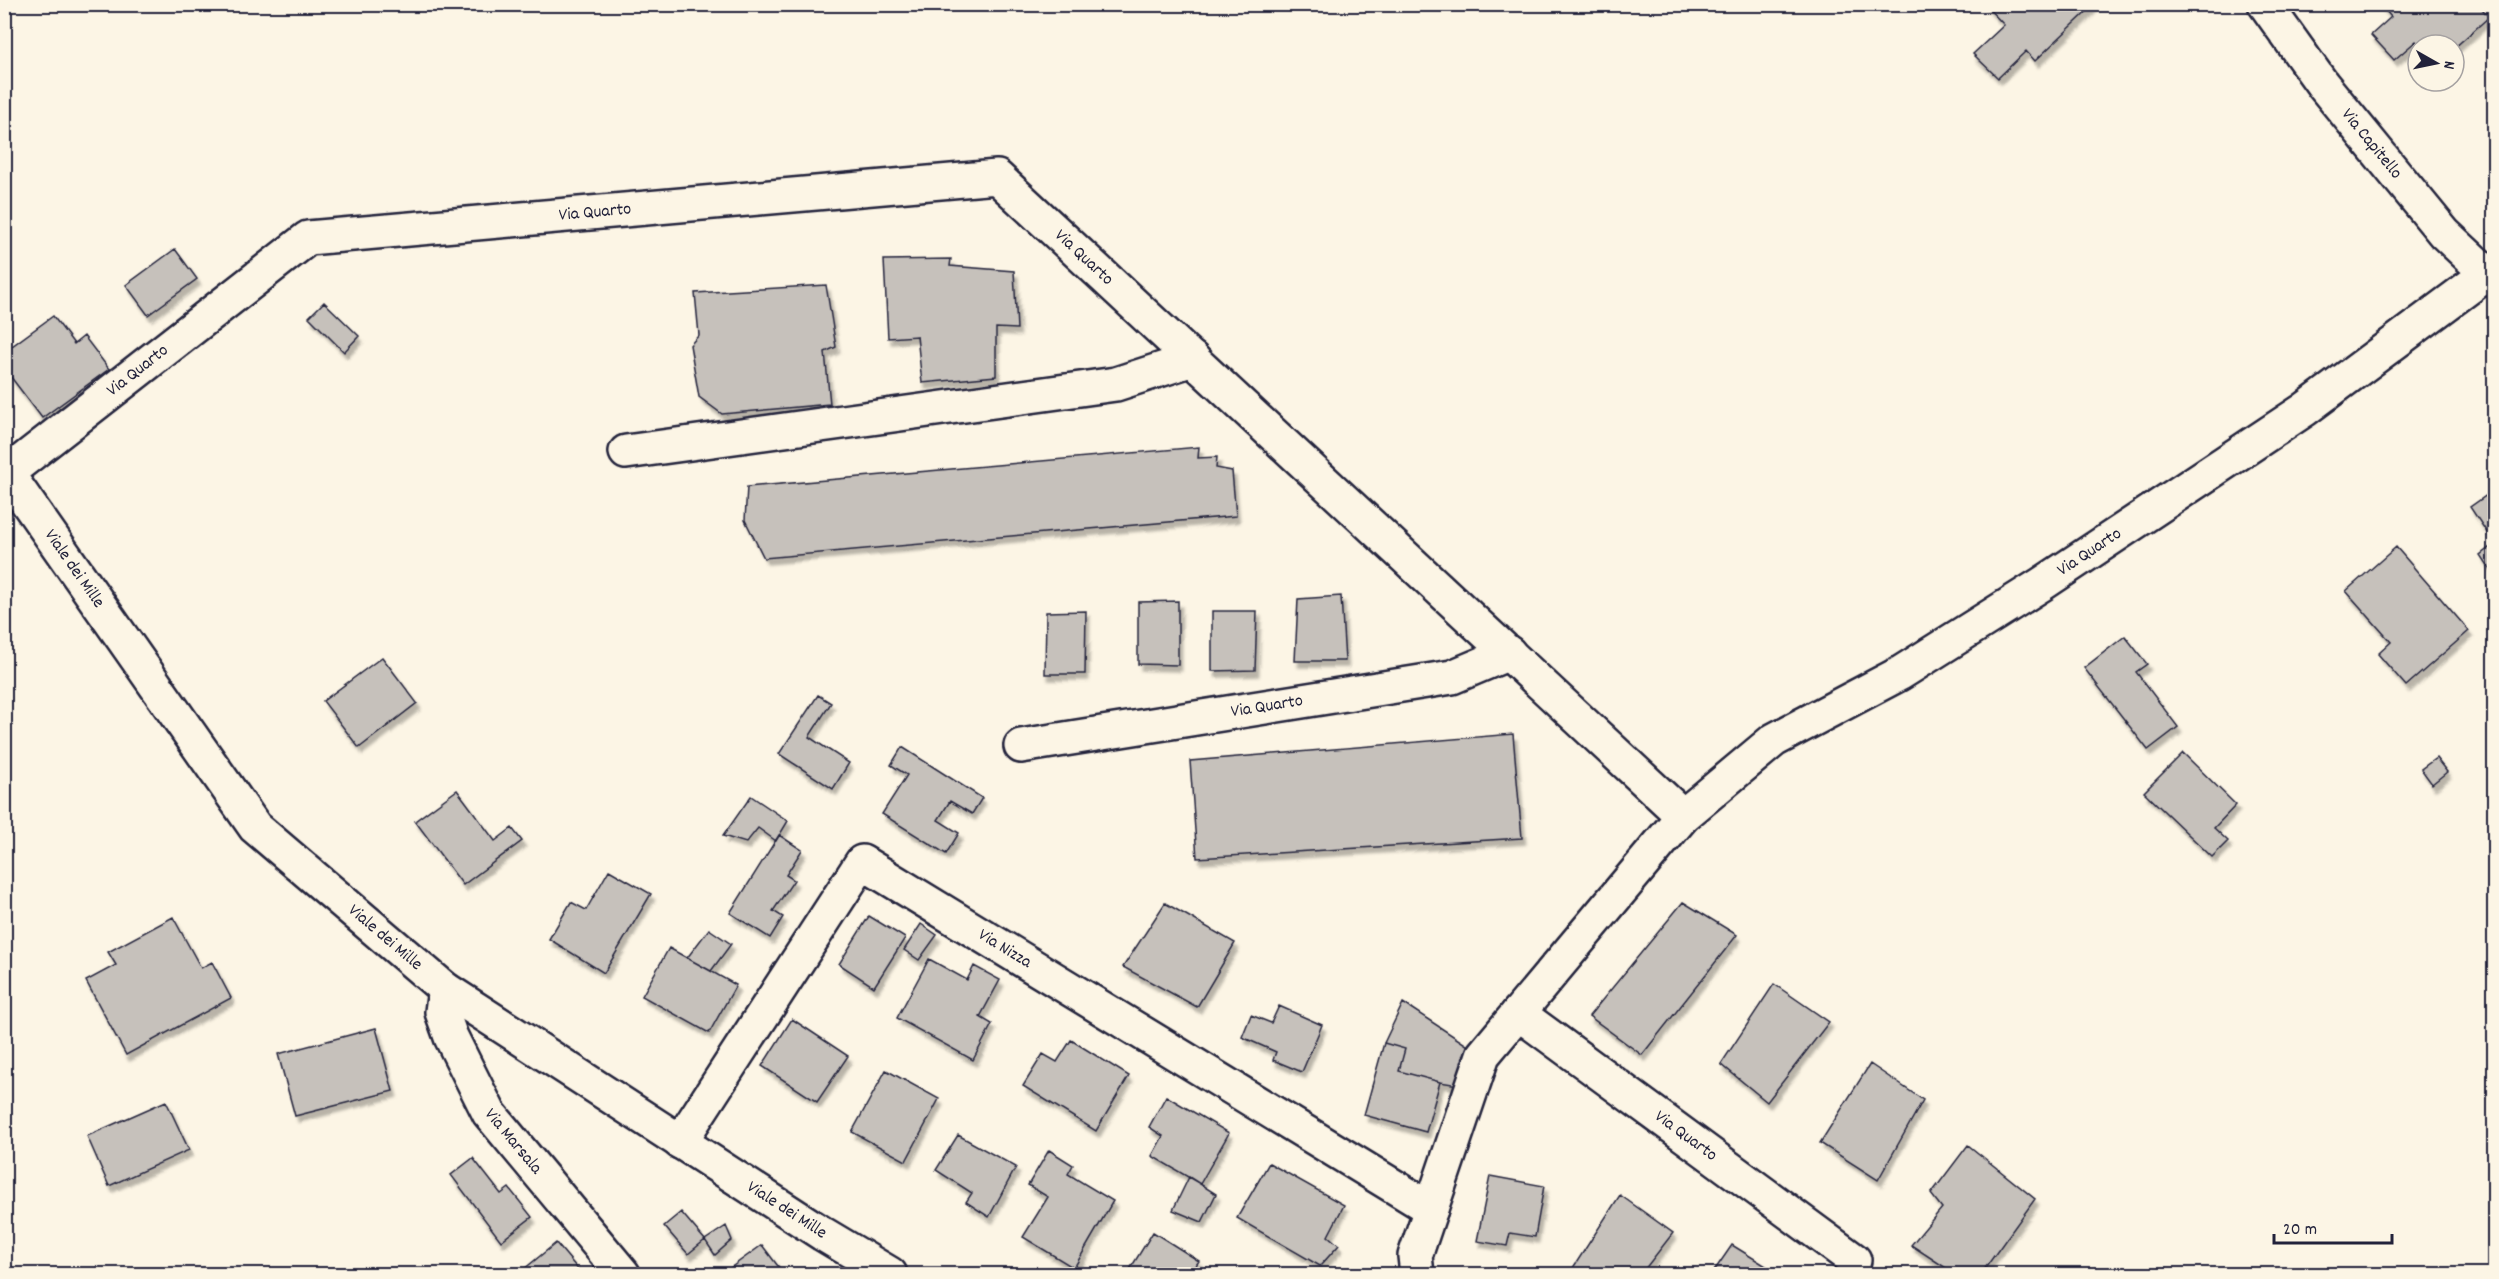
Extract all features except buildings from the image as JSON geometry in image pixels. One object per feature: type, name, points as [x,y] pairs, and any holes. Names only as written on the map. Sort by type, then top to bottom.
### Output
[{"type":"street","name":"Via Capitello","points":[[2265,4],[2323,85],[2444,233],[2491,276]]},
{"type":"street","name":"Via Quarto","points":[[6,471],[308,238],[997,177],[1683,816]]},
{"type":"street","name":"Via Quarto","points":[[1417,1275],[1415,1256],[1484,1055],[1683,816],[1774,740],[1899,674],[2042,585],[2304,410],[2491,276]]},
{"type":"street","points":[[626,452],[1116,384],[1193,359]]},
{"type":"street","name":"Viale dei Mille","points":[[6,471],[255,827],[445,989],[890,1275]]},
{"type":"street","name":"Via Quarto","points":[[1021,746],[1452,677],[1509,653]]},
{"type":"street","name":"Via Nizza","points":[[680,1142],[862,862],[1431,1209]]},
{"type":"street","name":"Via Marsala","points":[[445,989],[442,1012],[450,1037],[489,1113],[623,1275]]},
{"type":"street","name":"Via Quarto","points":[[1518,1013],[1854,1260]]}]
